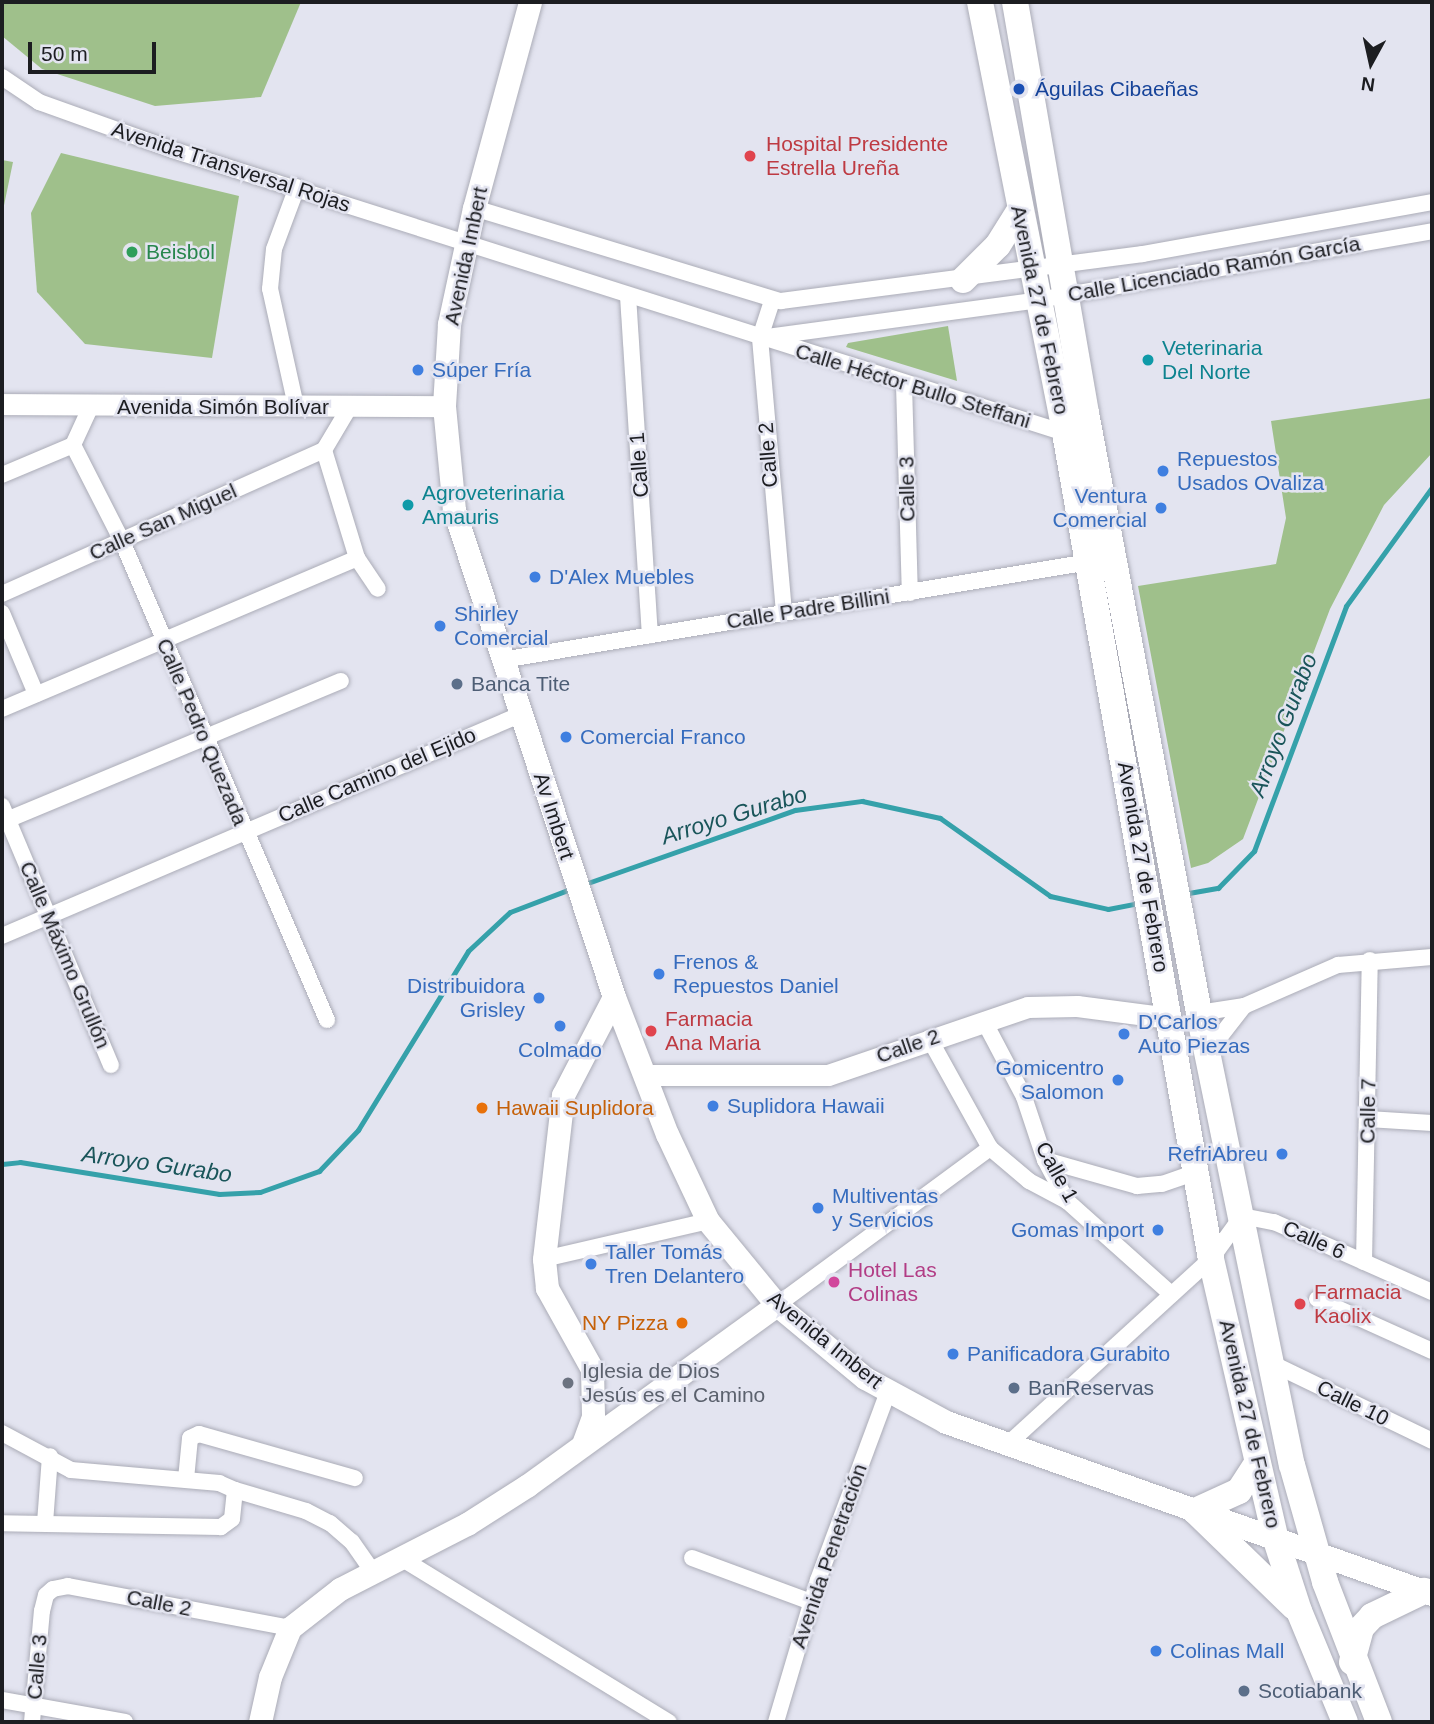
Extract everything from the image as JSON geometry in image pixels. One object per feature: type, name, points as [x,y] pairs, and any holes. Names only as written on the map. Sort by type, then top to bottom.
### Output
[{"type":"main road","name":"Avenida Imbert","points":[[522,714],[454,510],[444,406],[449,324],[466,243],[530,2]]},
{"type":"main road","name":"Avenida 27 de Febrero","points":[[981,2],[1019,212],[1065,433],[1140,843],[1194,1173],[1211,1259],[1276,1540],[1299,1611],[1345,1722]]},
{"type":"main road","name":"Avenida 27 de Febrero","points":[[1015,2],[1115,558],[1187,932],[1199,1013],[1292,1465],[1316,1552],[1352,1662],[1379,1722]]},
{"type":"main road","points":[[963,280],[992,252],[1019,212]]},
{"type":"main road","name":"Av Imbert","points":[[522,714],[587,916]]},
{"type":"main road","name":"Avenida Imbert","points":[[587,916],[614,997],[708,1221],[777,1306],[888,1392],[946,1422],[1428,1593]]},
{"type":"main road","points":[[583,1444],[593,1416],[592,1369],[547,1289],[544,1259],[563,1095],[614,997]]},
{"type":"main road","points":[[260,1722],[270,1677],[290,1628],[340,1589],[467,1524],[777,1306]]},
{"type":"main road","points":[[1257,1463],[1238,1491],[1195,1511],[1299,1611]]},
{"type":"main road","points":[[1352,1662],[1361,1628],[1372,1616],[1428,1593]]},
{"type":"street","name":"Avenida Transversal Rojas","points":[[2,77],[39,102],[466,243]]},
{"type":"street","points":[[296,187],[274,249],[270,289],[296,406]]},
{"type":"street","name":"Calle Licenciado Ramón García","points":[[474,208],[772,300],[963,280],[1062,266],[1432,202]]},
{"type":"street","name":"Calle Licenciado Ramón García","points":[[466,243],[760,338],[1038,300],[1432,231]]},
{"type":"street","name":"Calle 1","points":[[628,296],[649,635]]},
{"type":"street","name":"Calle 2","points":[[772,300],[760,338],[784,611]]},
{"type":"street","name":"Calle Héctor Bullo Steffani","points":[[760,338],[1065,433]]},
{"type":"street","name":"Calle 3","points":[[904,384],[909,593]]},
{"type":"street","name":"Avenida Simón Bolívar","points":[[2,404],[349,408],[444,406]]},
{"type":"street","points":[[2,475],[74,445],[91,406]]},
{"type":"street","points":[[349,408],[324,450],[357,558],[378,589]]},
{"type":"street","name":"Calle Pedro Quezada","points":[[74,445],[122,541],[327,1020]]},
{"type":"street","name":"Calle San Miguel","points":[[2,594],[324,450]]},
{"type":"street","points":[[2,709],[357,558]]},
{"type":"street","name":"Calle Padre Billini","points":[[502,660],[1115,558]]},
{"type":"street","points":[[2,613],[36,694]]},
{"type":"street","points":[[4,816],[341,681]]},
{"type":"street","name":"Calle Camino del Ejido","points":[[2,936],[244,830],[522,714]]},
{"type":"street","name":"Calle Máximo Grullón","points":[[4,816],[111,1065]]},
{"type":"street","points":[[1199,1013],[1244,1006],[1338,965],[1370,960],[1432,957]]},
{"type":"street","name":"Calle 7","points":[[1364,1262],[1370,960]]},
{"type":"street","name":"Calle 2","points":[[645,1075],[828,1075],[929,1038],[1028,1007],[1077,1006],[1169,1018]]},
{"type":"street","points":[[1208,1052],[1244,1006]]},
{"type":"street","name":"Calle 1","points":[[984,1021],[1024,1097],[1045,1160],[1068,1200],[1171,1294]]},
{"type":"street","points":[[929,1038],[990,1148],[1029,1181],[1068,1200]]},
{"type":"street","points":[[1368,1119],[1432,1123]]},
{"type":"street","points":[[777,1306],[990,1148]]},
{"type":"street","points":[[1045,1160],[1137,1186],[1163,1184],[1194,1173]]},
{"type":"street","points":[[1007,1445],[1211,1259],[1242,1216]]},
{"type":"street","name":"Calle 6","points":[[1242,1216],[1274,1222],[1432,1292]]},
{"type":"street","points":[[544,1259],[708,1221]]},
{"type":"street","points":[[1317,1299],[1432,1352]]},
{"type":"street","name":"Calle 10","points":[[1273,1364],[1432,1441]]},
{"type":"street","name":"Avenida Penetración","points":[[776,1722],[811,1602],[888,1392]]},
{"type":"street","points":[[2,1433],[71,1470],[186,1479],[306,1511],[330,1523],[352,1542],[373,1572]]},
{"type":"street","points":[[186,1479],[190,1438],[199,1434],[355,1478]]},
{"type":"street","points":[[45,1524],[50,1457]]},
{"type":"street","points":[[2,1523],[221,1527],[232,1519],[235,1490]]},
{"type":"street","points":[[401,1558],[669,1722]]},
{"type":"street","points":[[692,1558],[811,1602]]},
{"type":"street","name":"Calle 2","points":[[42,1611],[46,1595],[68,1586],[290,1628]]},
{"type":"street","name":"Calle 3","points":[[33,1722],[42,1611]]},
{"type":"street","points":[[2,1700],[125,1722]]},
{"type":"green space","points":[[2,2],[301,2],[261,97],[155,106],[42,69],[2,36]]},
{"type":"green space","name":"Beisbol","points":[[61,153],[239,196],[212,358],[85,344],[37,292],[31,213]]},
{"type":"green space","points":[[2,160],[13,162],[2,215]]},
{"type":"green space","points":[[948,326],[957,381],[846,347],[848,343]]},
{"type":"green space","points":[[1432,398],[1432,453],[1384,505],[1330,609],[1243,839],[1208,863],[1191,868],[1138,586],[1276,564],[1286,518],[1271,421]]},
{"type":"waterway","name":"Arroyo Gurabo","points":[[1183,894],[1218,888],[1254,851],[1346,606],[1432,487]]},
{"type":"waterway","name":"Arroyo Gurabo","points":[[582,885],[795,810],[862,801],[940,818],[1050,896],[1108,909],[1139,903]]},
{"type":"waterway","name":"Arroyo Gurabo","points":[[2,1164],[20,1162],[219,1194],[260,1192],[319,1171],[358,1130],[468,951],[510,912],[573,888]]},
{"type":"place","name":"Águilas Cibaeñas","points":[[1019,89]]},
{"type":"place","name":"Hospital Presidente Estrella Ureña","points":[[750,156]]},
{"type":"place","name":"Beisbol","points":[[132,252]]},
{"type":"place","name":"Veterinaria Del Norte","points":[[1148,360]]},
{"type":"place","name":"Súper Fría","points":[[418,370]]},
{"type":"place","name":"Repuestos Usados Ovaliza","points":[[1163,471]]},
{"type":"place","name":"Agroveterinaria Amauris","points":[[408,505]]},
{"type":"place","name":"Ventura Comercial","points":[[1161,508]]},
{"type":"place","name":"D'Alex Muebles","points":[[535,577]]},
{"type":"place","name":"Shirley Comercial","points":[[440,626]]},
{"type":"place","name":"Banca Tite","points":[[457,684]]},
{"type":"place","name":"Comercial Franco","points":[[566,737]]},
{"type":"place","name":"Frenos & Repuestos Daniel","points":[[659,974]]},
{"type":"place","name":"Distribuidora Grisley","points":[[539,998]]},
{"type":"place","name":"Colmado","points":[[560,1026]]},
{"type":"place","name":"Farmacia Ana Maria","points":[[651,1031]]},
{"type":"place","name":"D'Carlos Auto Piezas","points":[[1124,1034]]},
{"type":"place","name":"Gomicentro Salomon","points":[[1118,1080]]},
{"type":"place","name":"Suplidora Hawaii","points":[[713,1106]]},
{"type":"place","name":"Hawaii Suplidora","points":[[482,1108]]},
{"type":"place","name":"RefriAbreu","points":[[1282,1154]]},
{"type":"place","name":"Multiventas y Servicios","points":[[818,1208]]},
{"type":"place","name":"Gomas Import","points":[[1158,1230]]},
{"type":"place","name":"Taller Tomás Tren Delantero","points":[[591,1264]]},
{"type":"place","name":"Hotel Las Colinas","points":[[834,1282]]},
{"type":"place","name":"Farmacia Kaolix","points":[[1300,1304]]},
{"type":"place","name":"NY Pizza","points":[[682,1323]]},
{"type":"place","name":"Panificadora Gurabito","points":[[953,1354]]},
{"type":"place","name":"Iglesia de Dios Jesús es el Camino","points":[[568,1383]]},
{"type":"place","name":"BanReservas","points":[[1014,1388]]},
{"type":"place","name":"Colinas Mall","points":[[1156,1651]]},
{"type":"place","name":"Scotiabank","points":[[1244,1691]]}]
